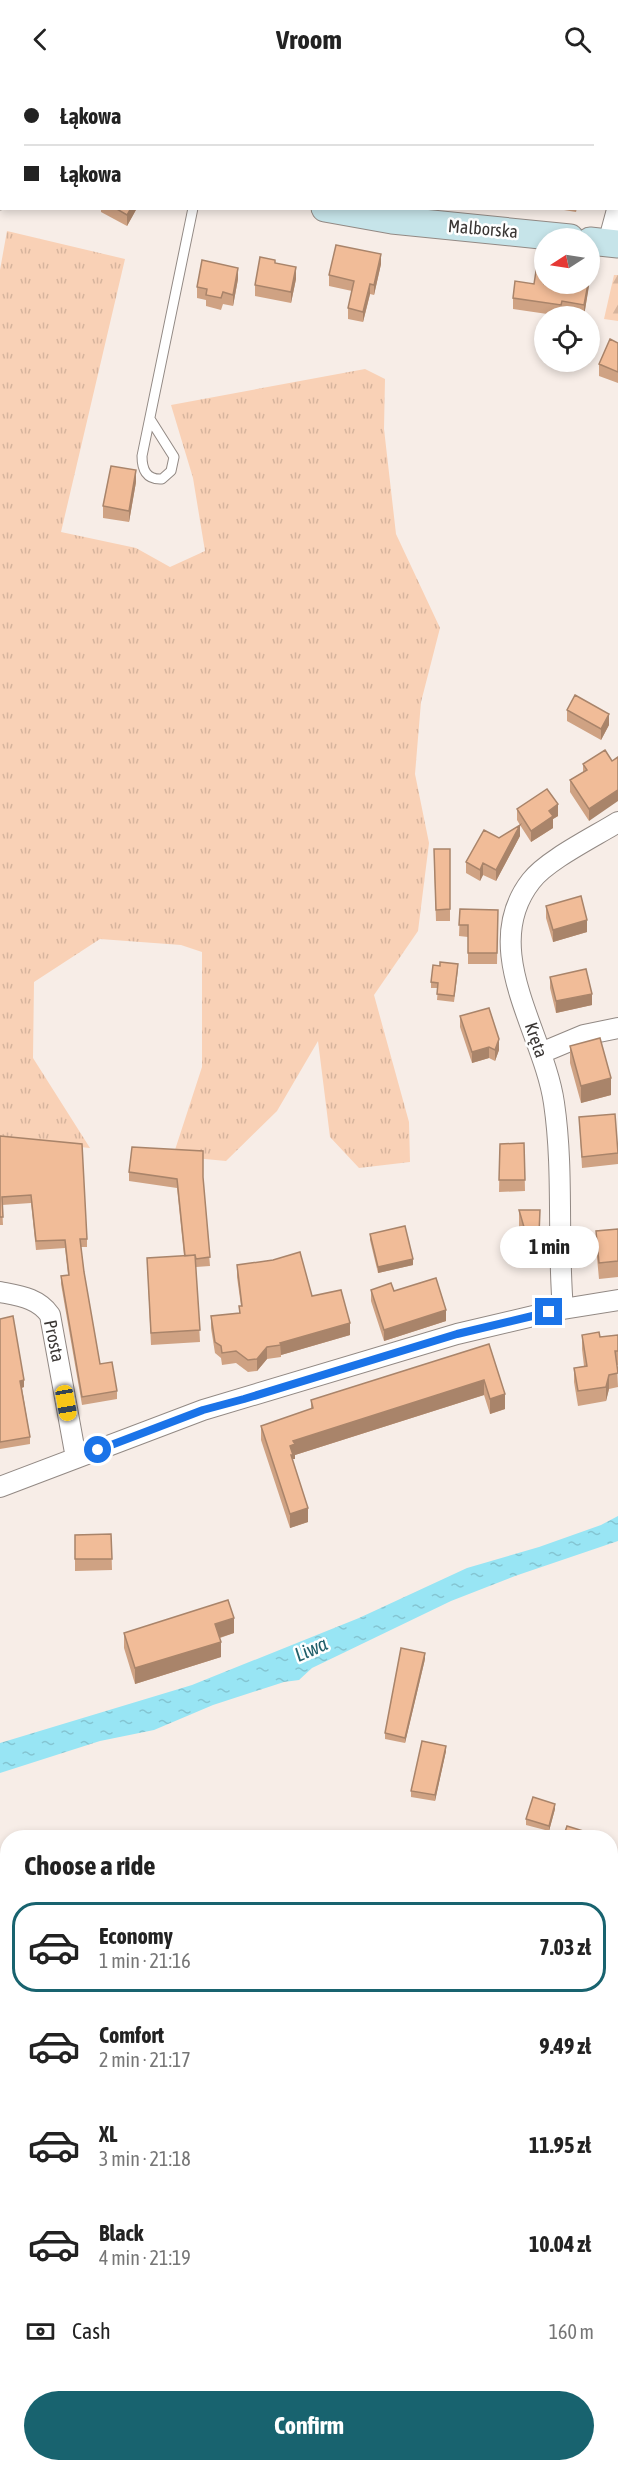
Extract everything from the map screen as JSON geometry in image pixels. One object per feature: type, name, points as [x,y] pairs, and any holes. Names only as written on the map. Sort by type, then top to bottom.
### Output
[{"type":"street","name":"Malborska","points":[[336,210],[392,220],[534,234]]},
{"type":"street","points":[[605,243],[617,210]]},
{"type":"street","name":"Kręta","points":[[563,1309],[559,1268],[559,1132],[552,1090],[512,971],[511,936],[517,906],[531,880],[552,863],[618,822]]},
{"type":"street","points":[[541,1053],[584,1035],[618,1028]]},
{"type":"street","name":"Prosta","points":[[0,1292],[29,1298],[42,1304],[50,1315],[76,1458]]},
{"type":"street","points":[[0,1487],[203,1410],[457,1334],[563,1309],[618,1300]]},
{"type":"lane","points":[[150,419],[174,457],[171,471],[162,479],[147,475],[142,464],[150,419],[193,210]]},
{"type":"green space","points":[[7,231],[125,259],[61,532],[136,548],[170,567],[205,551],[193,478],[171,405],[365,369],[385,379],[384,429],[396,534],[440,628],[421,702],[415,774],[429,843],[418,931],[374,995],[409,1122],[410,1162],[359,1168],[330,1137],[318,1041],[277,1111],[226,1161],[173,1156],[202,1067],[202,952],[181,945],[100,939],[34,982],[33,1058],[90,1148],[0,1139],[0,270]]},
{"type":"green space","points":[[614,275],[618,275],[618,321],[604,319]]},
{"type":"water","name":"Liwa","points":[[618,1516],[618,1541],[515,1576],[451,1601],[312,1668],[299,1680],[284,1682],[213,1705],[154,1730],[100,1741],[0,1773],[0,1743],[192,1685],[359,1618],[467,1568],[539,1547],[601,1525]]},
{"type":"building","points":[[118,210],[130,210],[127,215]]},
{"type":"building","points":[[336,245],[381,254],[374,285],[370,284],[363,312],[348,308],[354,281],[329,275]]},
{"type":"building","points":[[260,257],[296,267],[291,292],[255,285]]},
{"type":"building","points":[[202,260],[238,268],[233,295],[223,292],[221,298],[206,295],[207,289],[197,287]]},
{"type":"building","points":[[515,281],[534,284],[534,294],[586,294],[584,305],[562,301],[561,305],[513,298]]},
{"type":"building","points":[[610,339],[618,343],[618,372],[600,364]]},
{"type":"building","points":[[111,466],[136,470],[129,511],[103,506]]},
{"type":"building","points":[[575,695],[609,714],[601,729],[567,710]]},
{"type":"building","points":[[605,750],[612,761],[618,757],[618,790],[589,809],[570,780],[587,770],[583,764]]},
{"type":"building","points":[[547,789],[558,804],[549,811],[553,816],[531,831],[517,809]]},
{"type":"building","points":[[520,825],[496,870],[483,863],[480,870],[466,862],[484,830],[499,838]]},
{"type":"building","points":[[434,849],[450,849],[450,909],[436,910]]},
{"type":"building","points":[[581,896],[587,920],[553,930],[546,906]]},
{"type":"building","points":[[460,909],[498,910],[497,953],[468,953],[468,925],[459,925]]},
{"type":"building","points":[[440,962],[458,964],[454,996],[437,994],[438,983],[431,982],[433,965],[440,966]]},
{"type":"building","points":[[586,969],[592,994],[556,1001],[550,977]]},
{"type":"building","points":[[489,1008],[499,1039],[495,1050],[489,1047],[472,1052],[460,1016]]},
{"type":"building","points":[[600,1038],[611,1078],[581,1086],[570,1046]]},
{"type":"building","points":[[615,1114],[618,1153],[582,1157],[579,1117]]},
{"type":"building","points":[[0,1136],[82,1144],[87,1239],[80,1239],[84,1272],[100,1364],[112,1362],[117,1391],[82,1397],[61,1276],[69,1275],[65,1240],[36,1241],[31,1195],[2,1197],[3,1217],[0,1217]]},
{"type":"building","points":[[524,1143],[525,1180],[499,1180],[500,1144]]},
{"type":"building","points":[[132,1147],[203,1151],[210,1257],[196,1259],[195,1255],[185,1256],[177,1179],[129,1172]]},
{"type":"building","points":[[519,1210],[540,1210],[539,1234],[526,1234]]},
{"type":"building","points":[[405,1226],[413,1259],[378,1267],[370,1234]]},
{"type":"building","points":[[618,1229],[618,1261],[599,1263],[596,1231]]},
{"type":"building","points":[[300,1252],[312,1296],[341,1290],[350,1323],[280,1343],[281,1345],[267,1347],[257,1359],[248,1360],[236,1351],[222,1353],[221,1346],[215,1342],[211,1316],[240,1313],[239,1306],[242,1306],[237,1265],[273,1260]]},
{"type":"building","points":[[195,1255],[200,1330],[151,1333],[147,1258]]},
{"type":"building","points":[[436,1278],[446,1310],[384,1330],[371,1290],[391,1283],[394,1291]]},
{"type":"building","points":[[13,1316],[24,1380],[20,1381],[30,1437],[0,1442],[0,1319]]},
{"type":"building","points":[[599,1332],[600,1337],[618,1335],[618,1351],[615,1351],[618,1373],[609,1375],[606,1387],[578,1391],[574,1368],[587,1366],[582,1335]]},
{"type":"building","points":[[489,1344],[505,1394],[490,1399],[484,1380],[293,1441],[295,1444],[290,1446],[293,1455],[291,1455],[308,1508],[290,1514],[261,1426],[313,1408],[311,1400]]},
{"type":"building","points":[[111,1534],[112,1559],[75,1559],[75,1535]]},
{"type":"building","points":[[228,1600],[234,1618],[215,1624],[221,1642],[135,1668],[124,1633]]},
{"type":"building","points":[[401,1648],[425,1653],[405,1738],[385,1733]]},
{"type":"building","points":[[422,1741],[446,1746],[435,1795],[411,1791]]},
{"type":"building","points":[[533,1797],[555,1804],[549,1826],[526,1819]]},
{"type":"building","points":[[567,1826],[580,1830],[566,1830]]},
{"type":"route","points":[[98,1450],[203,1410],[457,1334],[549,1312]]}]
